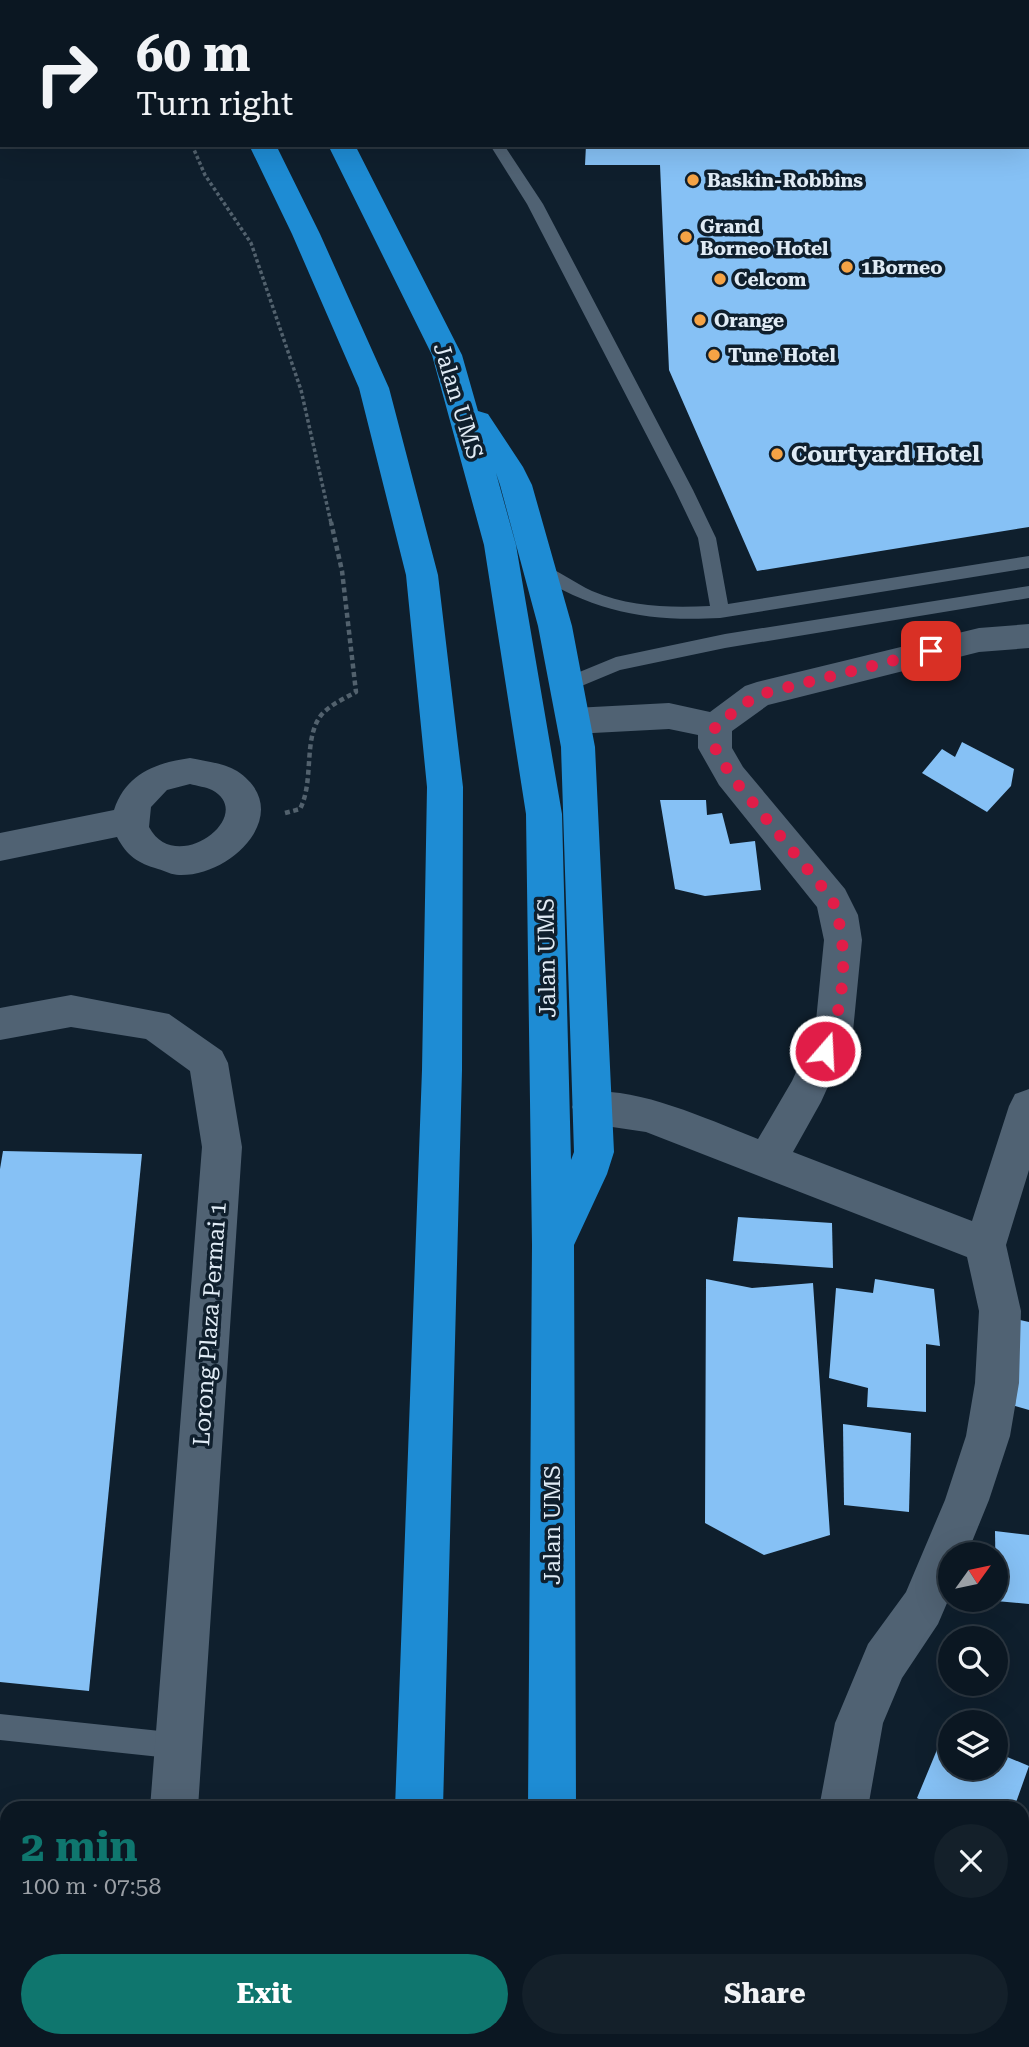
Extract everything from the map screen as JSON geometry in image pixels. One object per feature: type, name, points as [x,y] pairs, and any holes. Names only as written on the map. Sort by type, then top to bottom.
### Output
[{"type":"highway","points":[[262,147],[306,234],[374,388],[422,575],[445,787],[442,1070],[419,1801]]},
{"type":"highway","name":"Jalan UMS","points":[[342,147],[447,355],[500,545],[544,814],[553,1245],[552,1801]]},
{"type":"highway","points":[[458,393],[512,474],[539,570],[574,721],[578,761],[594,1152],[587,1174],[553,1245]]},
{"type":"street","points":[[574,721],[669,716],[715,726],[757,695],[979,640],[1029,636]]},
{"type":"street","points":[[715,726],[715,748],[731,776],[832,899],[839,915],[843,940],[842,978],[834,1031],[807,1090],[768,1159]]},
{"type":"street","points":[[190,771],[208,773],[224,779],[237,790],[244,803],[244,818],[238,832],[228,844],[212,854],[174,860],[142,847],[132,835],[129,821],[132,806],[140,792],[171,774],[190,771]]},
{"type":"street","points":[[0,847],[129,821]]},
{"type":"street","name":"Lorong Plaza Permai 1","points":[[0,1024],[71,1011],[155,1025],[208,1063],[222,1147],[175,1801]]},
{"type":"street","points":[[844,1801],[859,1723],[885,1661],[922,1608],[957,1526],[988,1436],[996,1383],[1000,1311],[985,1245],[1029,1106]]},
{"type":"street","points":[[592,1107],[646,1115],[768,1159],[985,1245]]},
{"type":"lane","points":[[498,147],[534,204],[707,538],[720,612]]},
{"type":"lane","points":[[539,570],[571,590],[604,604],[634,612],[679,615],[720,612],[1029,562]]},
{"type":"lane","points":[[567,685],[616,664],[725,641],[1029,592]]},
{"type":"lane","points":[[0,1727],[179,1746]]},
{"type":"path","points":[[193,147],[205,175],[250,243],[301,390],[342,571],[356,692],[323,712],[312,731],[311,787],[300,809],[270,817],[244,818]]},
{"type":"building","name":"1Borneo","points":[[586,147],[1029,147],[1029,527],[757,571],[669,370],[660,165],[585,165]]},
{"type":"building","points":[[962,742],[1014,769],[1011,786],[987,812],[922,773],[942,749],[955,757]]},
{"type":"building","points":[[660,800],[706,800],[707,815],[722,813],[730,844],[755,841],[761,890],[705,896],[675,889]]},
{"type":"building","points":[[3,1151],[142,1154],[89,1691],[0,1682],[0,1169]]},
{"type":"building","points":[[738,1217],[832,1223],[833,1268],[733,1261]]},
{"type":"building","points":[[706,1279],[752,1288],[813,1283],[830,1535],[764,1555],[705,1523]]},
{"type":"building","points":[[875,1279],[934,1289],[940,1346],[926,1344],[926,1412],[867,1407],[868,1388],[829,1378],[836,1288],[873,1293]]},
{"type":"building","points":[[1020,1320],[1029,1322],[1029,1410],[1015,1406]]},
{"type":"building","points":[[843,1424],[911,1433],[909,1512],[844,1505]]},
{"type":"building","points":[[995,1531],[1029,1535],[1029,1604],[1008,1602],[1008,1542],[995,1542]]},
{"type":"building","points":[[938,1747],[938,1780],[1008,1780],[1008,1757],[1029,1766],[1016,1801],[923,1801],[917,1798]]},
{"type":"place","name":"Baskin-Robbins","points":[[693,180]]},
{"type":"place","name":"Grand Borneo Hotel","points":[[686,237]]},
{"type":"place","name":"1Borneo","points":[[847,267]]},
{"type":"place","name":"Celcom","points":[[720,279]]},
{"type":"place","name":"Orange","points":[[700,320]]},
{"type":"place","name":"Tune Hotel","points":[[714,355]]},
{"type":"place","name":"Courtyard Hotel","points":[[777,454]]},
{"type":"route","points":[[825,1051],[834,1031],[842,978],[843,940],[839,915],[832,899],[731,776],[715,748],[715,726],[757,695],[931,651]]}]
